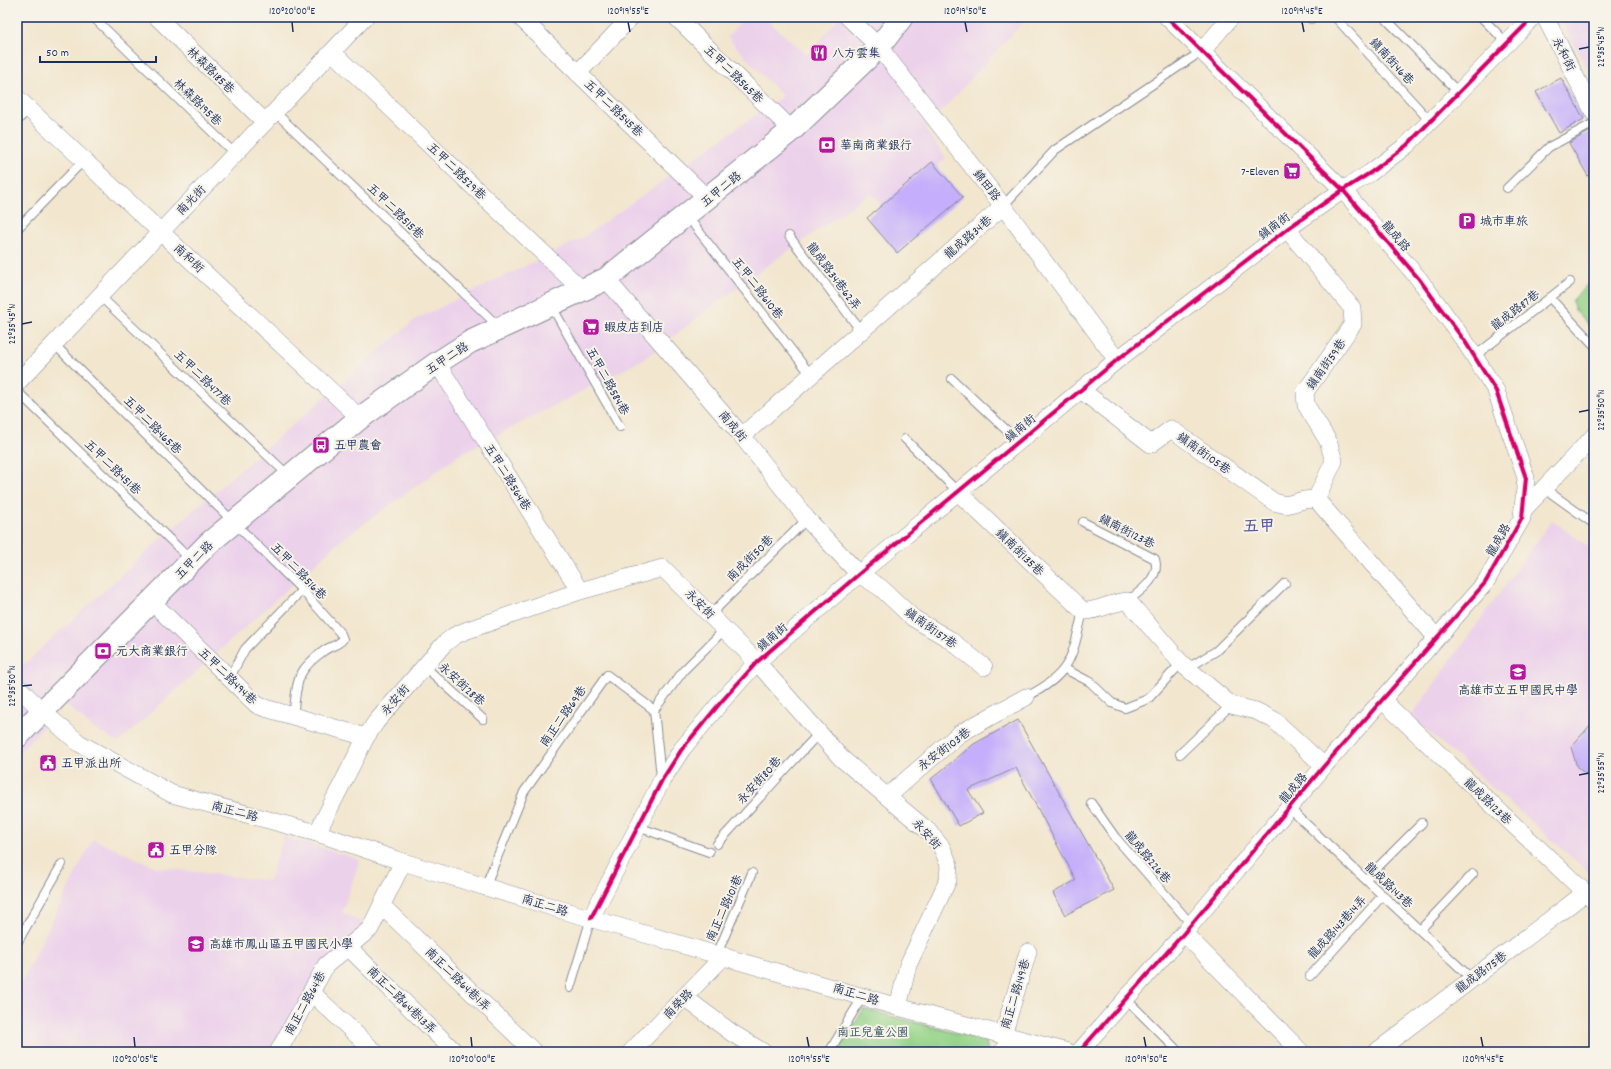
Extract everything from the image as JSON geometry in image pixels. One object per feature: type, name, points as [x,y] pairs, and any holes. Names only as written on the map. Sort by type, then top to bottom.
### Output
[{"type":"main road","name":"五甲二路","points":[[17,737],[209,543],[360,418],[437,363],[470,342],[606,279],[687,216],[792,130],[879,47],[902,17]]},
{"type":"street","name":"林森路185巷","points":[[157,17],[270,117]]},
{"type":"street","name":"南光街","points":[[17,383],[365,17]]},
{"type":"street","name":"五甲二路545巷","points":[[520,17],[708,199]]},
{"type":"street","points":[[578,73],[631,17]]},
{"type":"street","name":"五甲二路565巷","points":[[676,17],[792,130]]},
{"type":"street","name":"錦田路","points":[[848,17],[879,47],[1003,206],[1117,360]]},
{"type":"street","name":"龍成路","points":[[1079,1052],[1187,929],[1324,766],[1485,583],[1522,518],[1526,478],[1496,391],[1475,356],[1419,278],[1343,190],[1167,17]]},
{"type":"street","points":[[1202,51],[1231,17]]},
{"type":"street","name":"鎮南街","points":[[590,918],[662,780],[682,749],[720,702],[757,662],[859,574],[1117,360],[1286,229],[1370,173],[1407,145],[1533,17]]},
{"type":"street","name":"永和街","points":[[1545,17],[1594,113]]},
{"type":"street","name":"五甲二路529巷","points":[[332,52],[582,290]]},
{"type":"street","name":"南和街","points":[[21,109],[84,160],[360,418]]},
{"type":"street","name":"龍成路34巷","points":[[742,436],[1003,206]]},
{"type":"street","name":"鎮南街59巷","points":[[1286,229],[1352,308],[1353,324],[1305,392],[1306,405],[1328,441],[1334,461],[1316,499]]},
{"type":"street","name":"南成街","points":[[606,279],[742,436],[807,519],[859,574]]},
{"type":"street","name":"五甲二路564巷","points":[[437,363],[580,591]]},
{"type":"street","name":"鎮南街105巷","points":[[1081,390],[1151,444],[1171,429],[1274,502],[1286,505],[1304,500],[1316,499]]},
{"type":"street","points":[[1523,510],[1545,489],[1594,436]]},
{"type":"street","name":"鎮南街135巷","points":[[958,492],[1083,611]]},
{"type":"street","points":[[1316,499],[1436,637]]},
{"type":"street","name":"永安街","points":[[317,833],[366,737],[376,722],[424,666],[444,644],[454,636],[580,591],[663,568],[711,614],[757,662],[841,758],[928,831],[942,848],[948,865],[948,880],[908,965],[898,1007]]},
{"type":"street","name":"鎮南街157巷","points":[[859,574],[881,588],[912,618],[949,639],[984,667]]},
{"type":"street","name":"五甲二路494巷","points":[[152,602],[258,705],[366,737]]},
{"type":"street","points":[[1083,611],[1092,612],[1122,602],[1128,602],[1184,665],[1231,704],[1256,711],[1274,720],[1324,766]]},
{"type":"street","name":"南正二路","points":[[17,686],[42,711],[79,743],[172,794],[317,833],[403,862],[485,887],[863,996],[1007,1042],[1068,1052]]},
{"type":"street","name":"永安街103巷","points":[[888,796],[959,734],[1026,697]]},
{"type":"street","name":"龍成路123巷","points":[[1382,700],[1590,897]]},
{"type":"street","name":"南正二路64巷","points":[[284,1049],[326,966],[370,929],[403,862]]},
{"type":"street","name":"龍成路175巷","points":[[1376,1052],[1472,979],[1590,897]]},
{"type":"street","name":"南正二路64巷1弄","points":[[382,906],[534,1052]]},
{"type":"street","points":[[1187,929],[1301,1052]]},
{"type":"street","name":"南正二路64巷13弄","points":[[348,947],[455,1052]]},
{"type":"street","name":"南正二路149巷","points":[[1007,1042],[1028,952]]},
{"type":"street","name":"南榮路","points":[[631,1052],[684,997],[721,955]]},
{"type":"street","points":[[312,992],[375,1052]]},
{"type":"street","points":[[684,997],[732,1032],[763,1052]]},
{"type":"lane","name":"林森路195巷","points":[[93,17],[235,154]]},
{"type":"lane","points":[[1309,17],[1311,19],[1313,17]]},
{"type":"lane","name":"鎮南街46巷","points":[[1335,17],[1430,121]]},
{"type":"lane","points":[[1384,17],[1459,93]]},
{"type":"lane","points":[[1481,17],[1508,43]]},
{"type":"lane","name":"龍成路34巷","points":[[1003,206],[1055,150],[1202,51]]},
{"type":"lane","name":"五甲二路515巷","points":[[270,117],[500,328]]},
{"type":"lane","points":[[1507,188],[1548,147],[1594,123]]},
{"type":"lane","points":[[17,229],[84,160]]},
{"type":"lane","name":"五甲二路610巷","points":[[687,216],[811,375]]},
{"type":"lane","name":"龍成路34巷62弄","points":[[789,236],[861,331]]},
{"type":"lane","name":"龍成路87巷","points":[[1475,356],[1570,282]]},
{"type":"lane","name":"五甲二路477巷","points":[[100,296],[290,477]]},
{"type":"lane","points":[[1550,298],[1594,345]]},
{"type":"lane","name":"五甲二路584巷","points":[[551,304],[620,427]]},
{"type":"lane","name":"五甲二路465巷","points":[[54,344],[234,523]]},
{"type":"lane","points":[[952,379],[1019,442]]},
{"type":"lane","name":"五甲二路451巷","points":[[17,391],[192,561]]},
{"type":"lane","points":[[905,439],[958,492]]},
{"type":"lane","points":[[1545,489],[1594,524]]},
{"type":"lane","name":"南成街50巷","points":[[711,614],[807,519]]},
{"type":"lane","name":"鎮南街123巷","points":[[1083,522],[1155,559],[1157,565],[1154,576],[1128,602]]},
{"type":"lane","name":"五甲二路516巷","points":[[234,523],[302,590],[343,639],[341,643],[327,649],[309,662],[298,677],[293,716]]},
{"type":"lane","points":[[1065,669],[1090,682],[1112,703],[1125,708],[1148,699],[1184,665],[1216,651],[1285,583]]},
{"type":"lane","points":[[230,677],[245,649],[302,590]]},
{"type":"lane","points":[[1026,697],[1046,688],[1065,669],[1072,655],[1083,611]]},
{"type":"lane","points":[[662,780],[654,710],[684,670],[725,629]]},
{"type":"lane","name":"永安街28巷","points":[[424,666],[483,720]]},
{"type":"lane","name":"南正二路69巷","points":[[485,887],[524,792],[607,675],[654,710]]},
{"type":"lane","points":[[1180,754],[1231,704]]},
{"type":"lane","name":"永安街80巷","points":[[717,844],[819,733]]},
{"type":"lane","name":"龍成路226巷","points":[[1091,803],[1115,837],[1187,929]]},
{"type":"lane","name":"龍成路143巷","points":[[1289,808],[1472,979]]},
{"type":"lane","points":[[1366,879],[1422,823]]},
{"type":"lane","points":[[638,827],[709,852]]},
{"type":"lane","points":[[17,943],[62,864]]},
{"type":"lane","name":"南正二路101巷","points":[[721,955],[752,873]]},
{"type":"lane","points":[[1420,930],[1473,874]]},
{"type":"lane","name":"龍成路143巷14弄","points":[[1310,976],[1383,895]]},
{"type":"lane","points":[[570,988],[590,918]]},
{"type":"lane","points":[[830,1052],[863,996]]},
{"type":"lane","points":[[1126,999],[1179,1052]]},
{"type":"shaded area","points":[[746,17],[763,17],[807,55],[840,17],[1028,17],[925,129],[946,158],[888,212],[870,193],[743,283],[644,359],[459,455],[340,541],[119,742],[97,731],[65,704],[17,755],[17,671],[167,533],[416,319],[581,239],[782,96],[727,37]]},
{"type":"shaded area","points":[[1559,17],[1594,17],[1594,80]]},
{"type":"shaded area","name":"高雄市立五甲國民中學","points":[[1552,520],[1594,551],[1594,877],[1411,716]]},
{"type":"shaded area","name":"高雄市鳳山區五甲國民小學","points":[[284,836],[360,860],[342,912],[370,927],[334,961],[283,1052],[17,1052],[17,991],[93,839],[156,867],[269,881]]},
{"type":"green space","points":[[1594,277],[1594,331],[1575,310],[1572,301]]},
{"type":"green space","name":"南正兒童公園","points":[[864,1009],[986,1041],[988,1052],[837,1052]]},
{"type":"building","points":[[1561,78],[1584,119],[1559,133],[1536,92]]},
{"type":"building","points":[[1592,130],[1594,134],[1594,173],[1588,176],[1569,143]]},
{"type":"building","points":[[932,162],[963,197],[897,253],[867,218]]},
{"type":"building","points":[[1018,720],[1114,890],[1065,915],[1053,893],[1076,880],[1016,768],[968,790],[983,813],[959,826],[931,779],[974,744]]},
{"type":"building","points":[[1594,721],[1594,781],[1577,767],[1571,747]]},
{"type":"cycle path","points":[[1079,1052],[1184,933],[1324,766],[1485,583],[1522,518],[1526,478],[1496,391],[1466,343],[1419,279],[1343,190],[1167,17]]},
{"type":"cycle path","points":[[591,918],[662,780],[682,749],[757,662],[859,574],[1117,360],[1287,229],[1370,173],[1407,145],[1533,17]]},
{"type":"place","name":"八方雲集","points":[[819,53]]},
{"type":"place","name":"華南商業銀行","points":[[827,145]]},
{"type":"place","name":"7-Eleven","points":[[1292,171]]},
{"type":"place","name":"城市車旅","points":[[1467,221]]},
{"type":"place","name":"蝦皮店到店","points":[[591,327]]},
{"type":"place","name":"五甲農會","points":[[321,445]]},
{"type":"place","name":"元大商業銀行","points":[[103,651]]},
{"type":"place","name":"高雄市立五甲國民中學","points":[[1518,672]]},
{"type":"place","name":"五甲派出所","points":[[48,763]]},
{"type":"place","name":"五甲分隊","points":[[156,850]]},
{"type":"place","name":"高雄市鳳山區五甲國民小學","points":[[196,944]]},
{"type":"district","name":"五甲","points":[[1259,525]]}]
